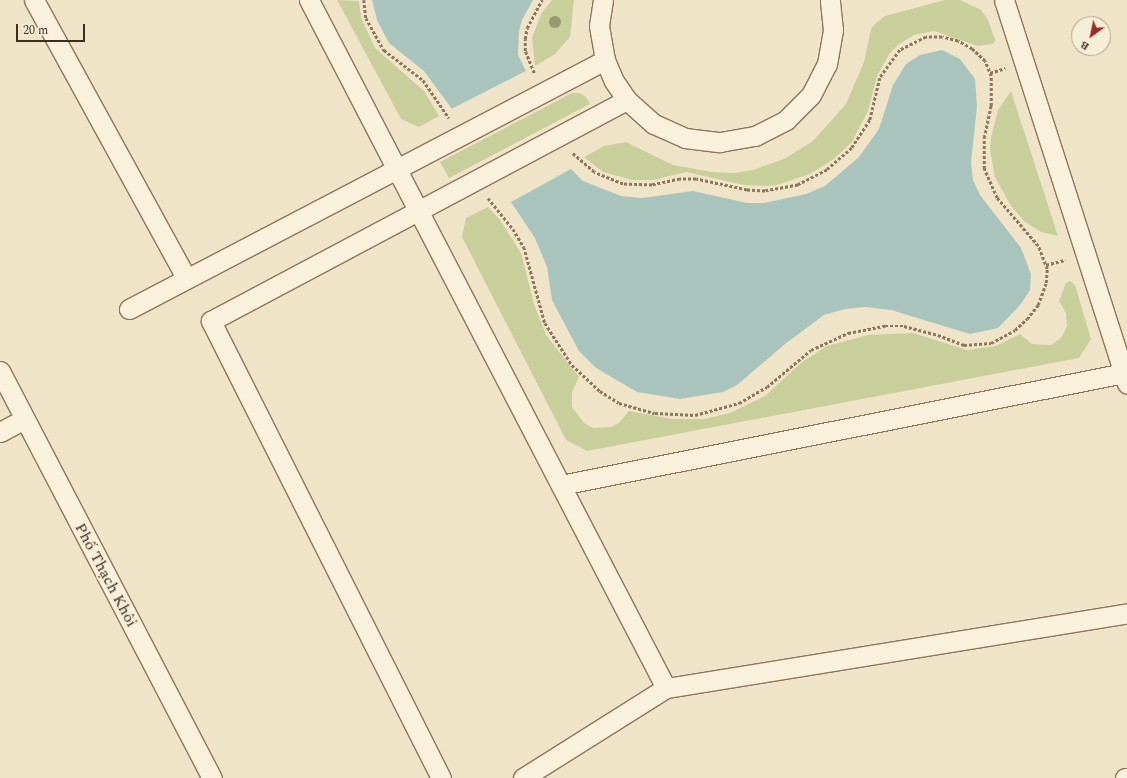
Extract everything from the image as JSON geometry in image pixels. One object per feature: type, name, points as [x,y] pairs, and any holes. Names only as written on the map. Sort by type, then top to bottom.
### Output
[{"type":"street","points":[[34,0],[186,278]]},
{"type":"street","points":[[309,0],[666,688]]},
{"type":"street","points":[[603,0],[599,26],[605,60],[614,81],[627,100],[654,124],[685,138],[720,142],[755,136],[786,120],[810,95],[827,64],[833,30],[830,0]]},
{"type":"street","points":[[561,485],[1125,379],[1004,0]]},
{"type":"street","points":[[129,308],[396,169],[454,128],[547,90],[605,60]]},
{"type":"street","points":[[441,778],[211,321],[627,100]]},
{"type":"street","name":"Phố Thạch Khôi","points":[[2,380],[24,419],[212,778]]},
{"type":"street","points":[[0,432],[24,419]]},
{"type":"street","points":[[523,778],[666,688],[1127,613]]},
{"type":"path","points":[[364,0],[371,30],[384,50],[423,80],[454,128]]},
{"type":"path","points":[[535,75],[528,62],[524,39],[526,28],[542,0]]},
{"type":"path","points":[[487,196],[513,229],[524,247],[545,323],[572,365],[600,391],[619,403],[637,409],[671,416],[710,413],[739,403],[767,387],[811,350],[848,333],[885,326],[904,326],[938,335],[964,345],[991,342],[1015,330],[1038,305],[1046,283],[1046,265],[1038,246],[997,198],[984,169],[984,138],[993,91],[990,73],[985,61],[972,49],[958,41],[942,37],[926,37],[912,42],[900,50],[880,78],[870,120],[852,148],[826,170],[798,185],[765,191],[747,190],[696,179],[680,179],[652,185],[623,184],[594,172],[571,151]]},
{"type":"path","points":[[990,73],[1011,66]]},
{"type":"path","points":[[1046,265],[1073,257]]},
{"type":"green space","points":[[337,0],[359,1],[361,17],[375,48],[424,91],[439,116],[419,127],[401,119]]},
{"type":"green space","points":[[552,0],[574,0],[570,37],[555,54],[535,66],[532,38],[541,14]]},
{"type":"green space","points":[[945,0],[960,0],[981,10],[988,20],[995,40],[993,44],[978,46],[934,31],[914,35],[898,45],[890,53],[877,76],[868,111],[852,142],[834,159],[810,174],[777,185],[765,186],[744,185],[686,172],[653,180],[632,180],[603,172],[584,157],[604,146],[626,142],[673,165],[712,172],[734,173],[753,170],[784,159],[813,141],[846,104],[864,62],[871,29],[877,22],[885,16]]},
{"type":"green space","points":[[1011,91],[1058,236],[1041,232],[1025,222],[1011,206],[995,177],[990,150],[991,137],[998,110]]},
{"type":"green space","points":[[572,93],[579,93],[586,97],[590,104],[449,178],[440,162]]},
{"type":"green space","points":[[488,207],[500,220],[521,253],[534,304],[546,335],[579,377],[572,392],[572,407],[584,423],[593,428],[611,427],[619,423],[629,411],[672,419],[704,419],[730,413],[765,396],[802,362],[827,346],[868,335],[913,333],[967,350],[996,346],[1020,334],[1032,344],[1051,345],[1062,337],[1067,326],[1066,313],[1059,301],[1066,283],[1070,281],[1075,285],[1091,339],[1079,358],[587,451],[566,440],[462,237],[466,218]]},
{"type":"water","points":[[372,0],[533,0],[522,20],[519,31],[518,55],[526,71],[452,109],[424,71],[389,43],[377,20]]},
{"type":"water","points":[[942,50],[960,59],[975,79],[977,106],[971,163],[973,180],[980,195],[1021,248],[1031,274],[1030,290],[1021,304],[998,328],[970,334],[891,310],[865,307],[845,309],[824,315],[785,344],[737,385],[723,392],[680,399],[637,392],[596,368],[579,351],[552,300],[547,267],[535,238],[511,202],[571,169],[583,181],[621,196],[642,198],[693,191],[747,203],[764,203],[806,194],[825,186],[859,157],[879,129],[893,85],[906,64],[920,55]]},
{"type":"pier","points":[[526,71],[527,73],[453,110],[452,109]]}]
